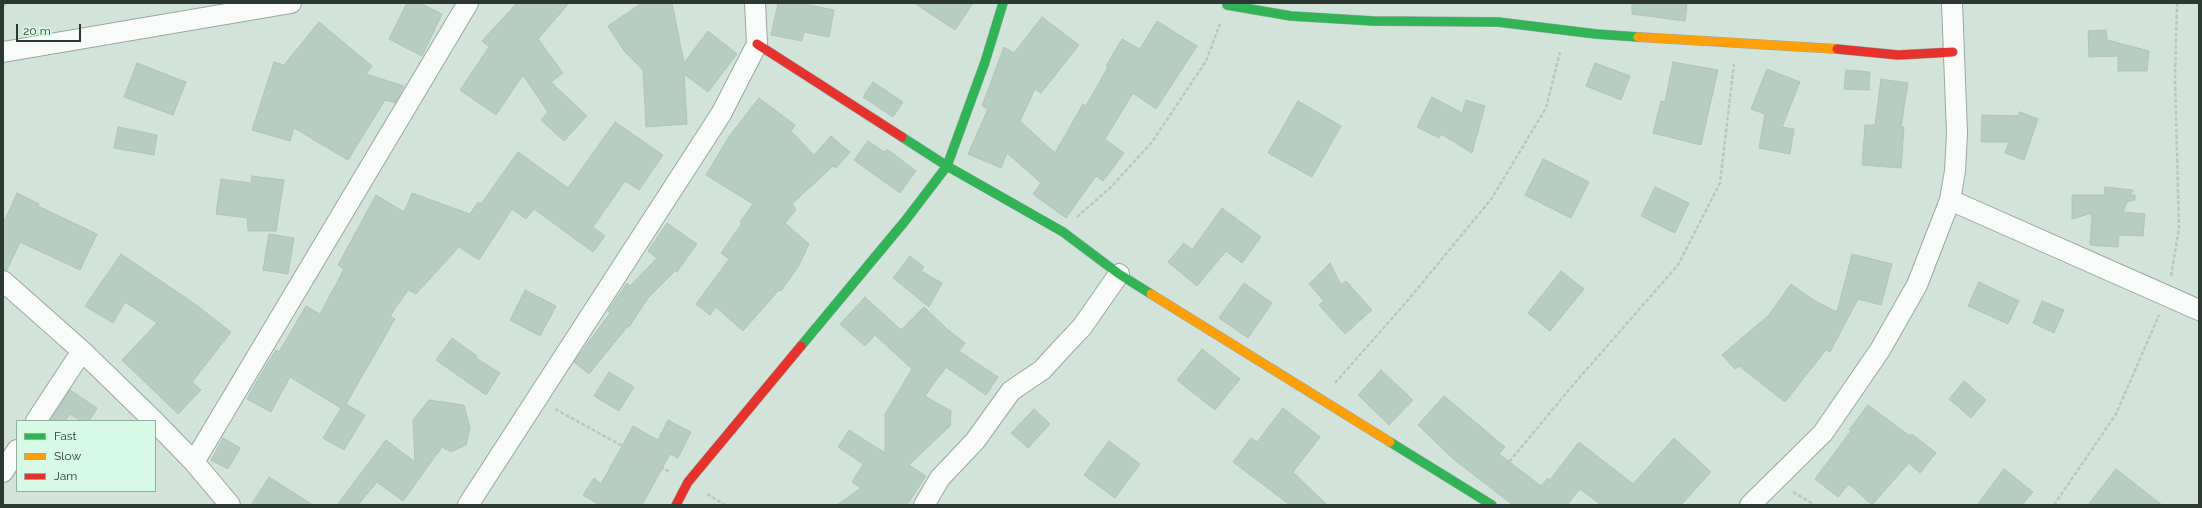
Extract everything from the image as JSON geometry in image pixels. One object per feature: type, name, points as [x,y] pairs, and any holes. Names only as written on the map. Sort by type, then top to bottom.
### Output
[{"type":"street","points":[[3,52],[291,3]]},
{"type":"street","points":[[194,462],[468,3]]},
{"type":"street","points":[[468,505],[721,114],[758,44],[756,3]]},
{"type":"street","points":[[676,505],[688,482],[905,221],[947,166],[985,62],[1003,3]]},
{"type":"street","points":[[1750,505],[1823,433],[1880,350],[1917,285],[1950,200],[1955,171],[1958,133],[1953,52],[1952,3]]},
{"type":"street","points":[[1227,5],[1291,16],[1373,21],[1498,22],[1652,38],[1736,42],[1898,56],[1953,52]]},
{"type":"street","points":[[758,44],[947,166],[1063,232],[1119,274],[1492,505]]},
{"type":"street","points":[[1950,200],[2199,310]]},
{"type":"street","points":[[924,505],[940,478],[975,441],[1011,391],[1042,370],[1082,327],[1119,274]]},
{"type":"street","points":[[3,281],[82,351],[152,420]]},
{"type":"street","points":[[37,420],[82,351]]},
{"type":"street","points":[[156,424],[194,462],[229,505]]},
{"type":"street","points":[[3,472],[16,452]]},
{"type":"path","points":[[3,7],[6,3]]},
{"type":"path","points":[[2054,505],[2116,414],[2167,296],[2179,229],[2175,78],[2176,3]]},
{"type":"path","points":[[1063,232],[1084,209],[1112,187],[1152,142],[1206,60],[1227,5]]},
{"type":"path","points":[[1321,399],[1409,299],[1492,198],[1546,108],[1565,30]]},
{"type":"path","points":[[1480,498],[1573,385],[1678,265],[1720,183],[1736,42]]},
{"type":"path","points":[[537,399],[688,482],[725,505]]},
{"type":"path","points":[[1775,482],[1815,505]]},
{"type":"building","points":[[407,3],[420,3],[442,14],[422,56],[389,39]]},
{"type":"building","points":[[517,3],[569,3],[538,39],[563,73],[551,82],[587,116],[564,141],[541,120],[548,112],[523,75],[496,115],[460,90],[489,47],[482,41]]},
{"type":"building","points":[[642,3],[672,3],[684,63],[708,31],[737,54],[708,92],[684,74],[687,124],[646,127],[643,70],[624,51],[608,26]]},
{"type":"building","points":[[778,3],[809,3],[809,5],[834,10],[829,37],[804,32],[802,41],[771,35]]},
{"type":"building","points":[[914,3],[973,3],[955,30]]},
{"type":"building","points":[[1632,3],[1687,3],[1685,21],[1632,14]]},
{"type":"building","points":[[1042,17],[1079,45],[1041,93],[1035,89],[1020,121],[1055,153],[1083,104],[1086,106],[1108,67],[1106,66],[1122,39],[1140,49],[1157,21],[1197,46],[1156,109],[1133,93],[1105,139],[1124,153],[1103,181],[1096,176],[1066,218],[1033,194],[1041,183],[1007,153],[1001,168],[968,154],[988,109],[982,106],[1004,47],[1014,53]]},
{"type":"building","points":[[319,22],[372,66],[366,74],[404,86],[395,103],[385,100],[348,160],[294,128],[290,141],[252,130],[274,62],[284,65]]},
{"type":"building","points":[[2106,30],[2107,40],[2149,51],[2147,71],[2118,71],[2118,56],[2089,57],[2088,31]]},
{"type":"building","points":[[1673,62],[1718,70],[1701,145],[1653,133],[1661,101],[1665,102]]},
{"type":"building","points":[[137,63],[186,82],[173,115],[124,97]]},
{"type":"building","points":[[1595,63],[1630,76],[1621,100],[1586,86]]},
{"type":"building","points":[[1767,69],[1800,82],[1782,127],[1794,129],[1790,154],[1759,148],[1765,114],[1751,109]]},
{"type":"building","points":[[1846,70],[1870,72],[1869,90],[1844,89]]},
{"type":"building","points":[[1881,79],[1908,83],[1901,127],[1904,127],[1901,168],[1862,165],[1865,125],[1875,125]]},
{"type":"building","points":[[873,82],[903,102],[893,117],[863,97]]},
{"type":"building","points":[[1432,97],[1462,113],[1466,100],[1485,106],[1472,153],[1441,134],[1439,138],[1417,127]]},
{"type":"building","points":[[759,98],[795,125],[791,131],[814,155],[831,136],[850,152],[836,168],[833,166],[792,204],[796,210],[785,223],[809,244],[798,267],[781,291],[779,290],[743,331],[716,307],[710,315],[696,304],[729,259],[721,253],[753,204],[706,175],[730,135]]},
{"type":"building","points":[[1298,101],[1341,126],[1312,177],[1268,153]]},
{"type":"building","points":[[2020,112],[2038,119],[2024,160],[2005,153],[2009,142],[1981,142],[1982,115],[2018,116]]},
{"type":"building","points":[[615,122],[663,155],[639,190],[625,181],[593,227],[605,236],[593,252],[534,209],[526,219],[512,209],[479,260],[459,247],[416,294],[408,290],[390,316],[395,319],[346,404],[365,415],[344,450],[323,438],[341,408],[290,377],[271,412],[247,399],[276,350],[279,352],[306,306],[320,314],[344,269],[338,265],[376,195],[404,212],[412,193],[470,214],[478,202],[481,204],[518,152],[568,188]]},
{"type":"building","points":[[118,127],[157,135],[154,155],[114,148]]},
{"type":"building","points":[[868,141],[884,152],[887,149],[916,171],[900,193],[854,160]]},
{"type":"building","points":[[1543,159],[1589,182],[1571,218],[1525,195]]},
{"type":"building","points":[[252,176],[284,180],[276,231],[248,231],[247,218],[216,214],[221,179],[251,183]]},
{"type":"building","points":[[1655,187],[1689,203],[1675,233],[1641,216]]},
{"type":"building","points":[[2105,187],[2133,190],[2130,195],[2135,195],[2135,200],[2127,202],[2123,212],[2145,214],[2143,236],[2119,235],[2118,247],[2090,245],[2092,213],[2072,219],[2072,195],[2104,195]]},
{"type":"building","points":[[17,193],[39,204],[38,206],[97,234],[80,270],[20,242],[7,270],[3,270],[3,224]]},
{"type":"building","points":[[1222,208],[1261,237],[1242,263],[1226,251],[1197,286],[1168,262],[1184,243],[1192,250]]},
{"type":"building","points":[[667,223],[697,244],[677,272],[675,271],[648,298],[629,327],[628,326],[589,374],[574,362],[610,313],[608,311],[627,283],[630,286],[657,258],[648,251]]},
{"type":"building","points":[[269,234],[294,238],[288,274],[263,270]]},
{"type":"building","points":[[121,254],[195,304],[231,332],[192,382],[201,390],[178,414],[122,360],[157,323],[125,302],[113,323],[85,306]]},
{"type":"building","points":[[1852,254],[1892,264],[1881,305],[1858,299],[1830,352],[1826,350],[1785,402],[1739,366],[1735,369],[1722,355],[1769,315],[1791,284],[1815,301],[1837,312]]},
{"type":"building","points":[[910,256],[924,267],[921,271],[942,283],[929,307],[893,278]]},
{"type":"building","points":[[1330,263],[1341,285],[1346,281],[1372,310],[1345,334],[1319,305],[1324,301],[1309,284]]},
{"type":"building","points":[[1561,271],[1584,289],[1550,331],[1528,313]]},
{"type":"building","points":[[1979,282],[2019,301],[2008,324],[1968,306]]},
{"type":"building","points":[[1244,283],[1272,303],[1248,338],[1219,318]]},
{"type":"building","points":[[525,290],[556,306],[540,336],[510,320]]},
{"type":"building","points":[[865,297],[901,330],[924,307],[947,329],[965,343],[959,351],[998,377],[986,395],[946,367],[925,396],[951,411],[950,426],[909,465],[926,476],[907,505],[837,505],[861,488],[852,482],[863,464],[838,447],[849,430],[885,453],[885,414],[912,369],[875,335],[865,346],[840,324]]},
{"type":"building","points":[[2042,301],[2064,310],[2054,333],[2033,323]]},
{"type":"building","points":[[452,338],[477,356],[476,358],[500,373],[486,395],[436,360]]},
{"type":"building","points":[[1202,349],[1240,379],[1215,410],[1177,380]]},
{"type":"building","points":[[1381,370],[1413,400],[1389,425],[1358,395]]},
{"type":"building","points":[[609,372],[634,387],[619,411],[594,396]]},
{"type":"building","points":[[1964,381],[1986,400],[1971,418],[1949,399]]},
{"type":"building","points":[[70,390],[97,408],[90,420],[79,420],[70,414],[66,420],[51,420]]},
{"type":"building","points":[[1444,396],[1505,447],[1499,454],[1541,486],[1548,478],[1550,480],[1579,442],[1633,484],[1674,438],[1711,472],[1681,505],[1601,505],[1580,489],[1567,505],[1513,505],[1452,458],[1418,425]]},
{"type":"building","points":[[429,400],[464,405],[470,428],[466,445],[451,452],[442,447],[403,501],[377,482],[358,505],[337,505],[386,440],[415,462],[413,420]]},
{"type":"building","points":[[1868,405],[1910,436],[1912,434],[1936,453],[1920,473],[1909,463],[1872,505],[1849,484],[1838,497],[1815,479],[1851,431],[1849,430]]},
{"type":"building","points":[[1283,408],[1320,437],[1293,472],[1327,505],[1290,505],[1233,462],[1251,438],[1257,442]]},
{"type":"building","points":[[1034,409],[1050,424],[1028,448],[1011,433]]},
{"type":"building","points":[[668,420],[691,432],[678,458],[670,454],[642,505],[600,505],[583,495],[594,478],[601,484],[633,426],[658,440]]},
{"type":"building","points":[[223,438],[240,448],[228,469],[211,460]]},
{"type":"building","points":[[1109,441],[1140,464],[1115,498],[1084,475]]},
{"type":"building","points":[[2004,469],[2033,492],[2022,505],[1977,505]]},
{"type":"building","points":[[2116,469],[2162,505],[2088,505]]},
{"type":"building","points":[[269,477],[313,505],[251,505]]},
{"type":"traffic: fast","points":[[801,346],[905,221],[947,166],[985,62],[1003,3]]},
{"type":"traffic: fast","points":[[1227,5],[1291,16],[1373,21],[1498,22],[1596,34],[1638,37]]},
{"type":"traffic: fast","points":[[902,137],[947,166],[1063,232],[1119,274],[1151,294]]},
{"type":"traffic: fast","points":[[1390,442],[1492,505]]},
{"type":"traffic: slow","points":[[1638,37],[1837,49]]},
{"type":"traffic: slow","points":[[1151,294],[1390,442]]},
{"type":"traffic: jam","points":[[757,44],[902,137]]},
{"type":"traffic: jam","points":[[1837,49],[1898,55],[1953,52]]},
{"type":"traffic: jam","points":[[676,505],[688,482],[801,346]]}]
